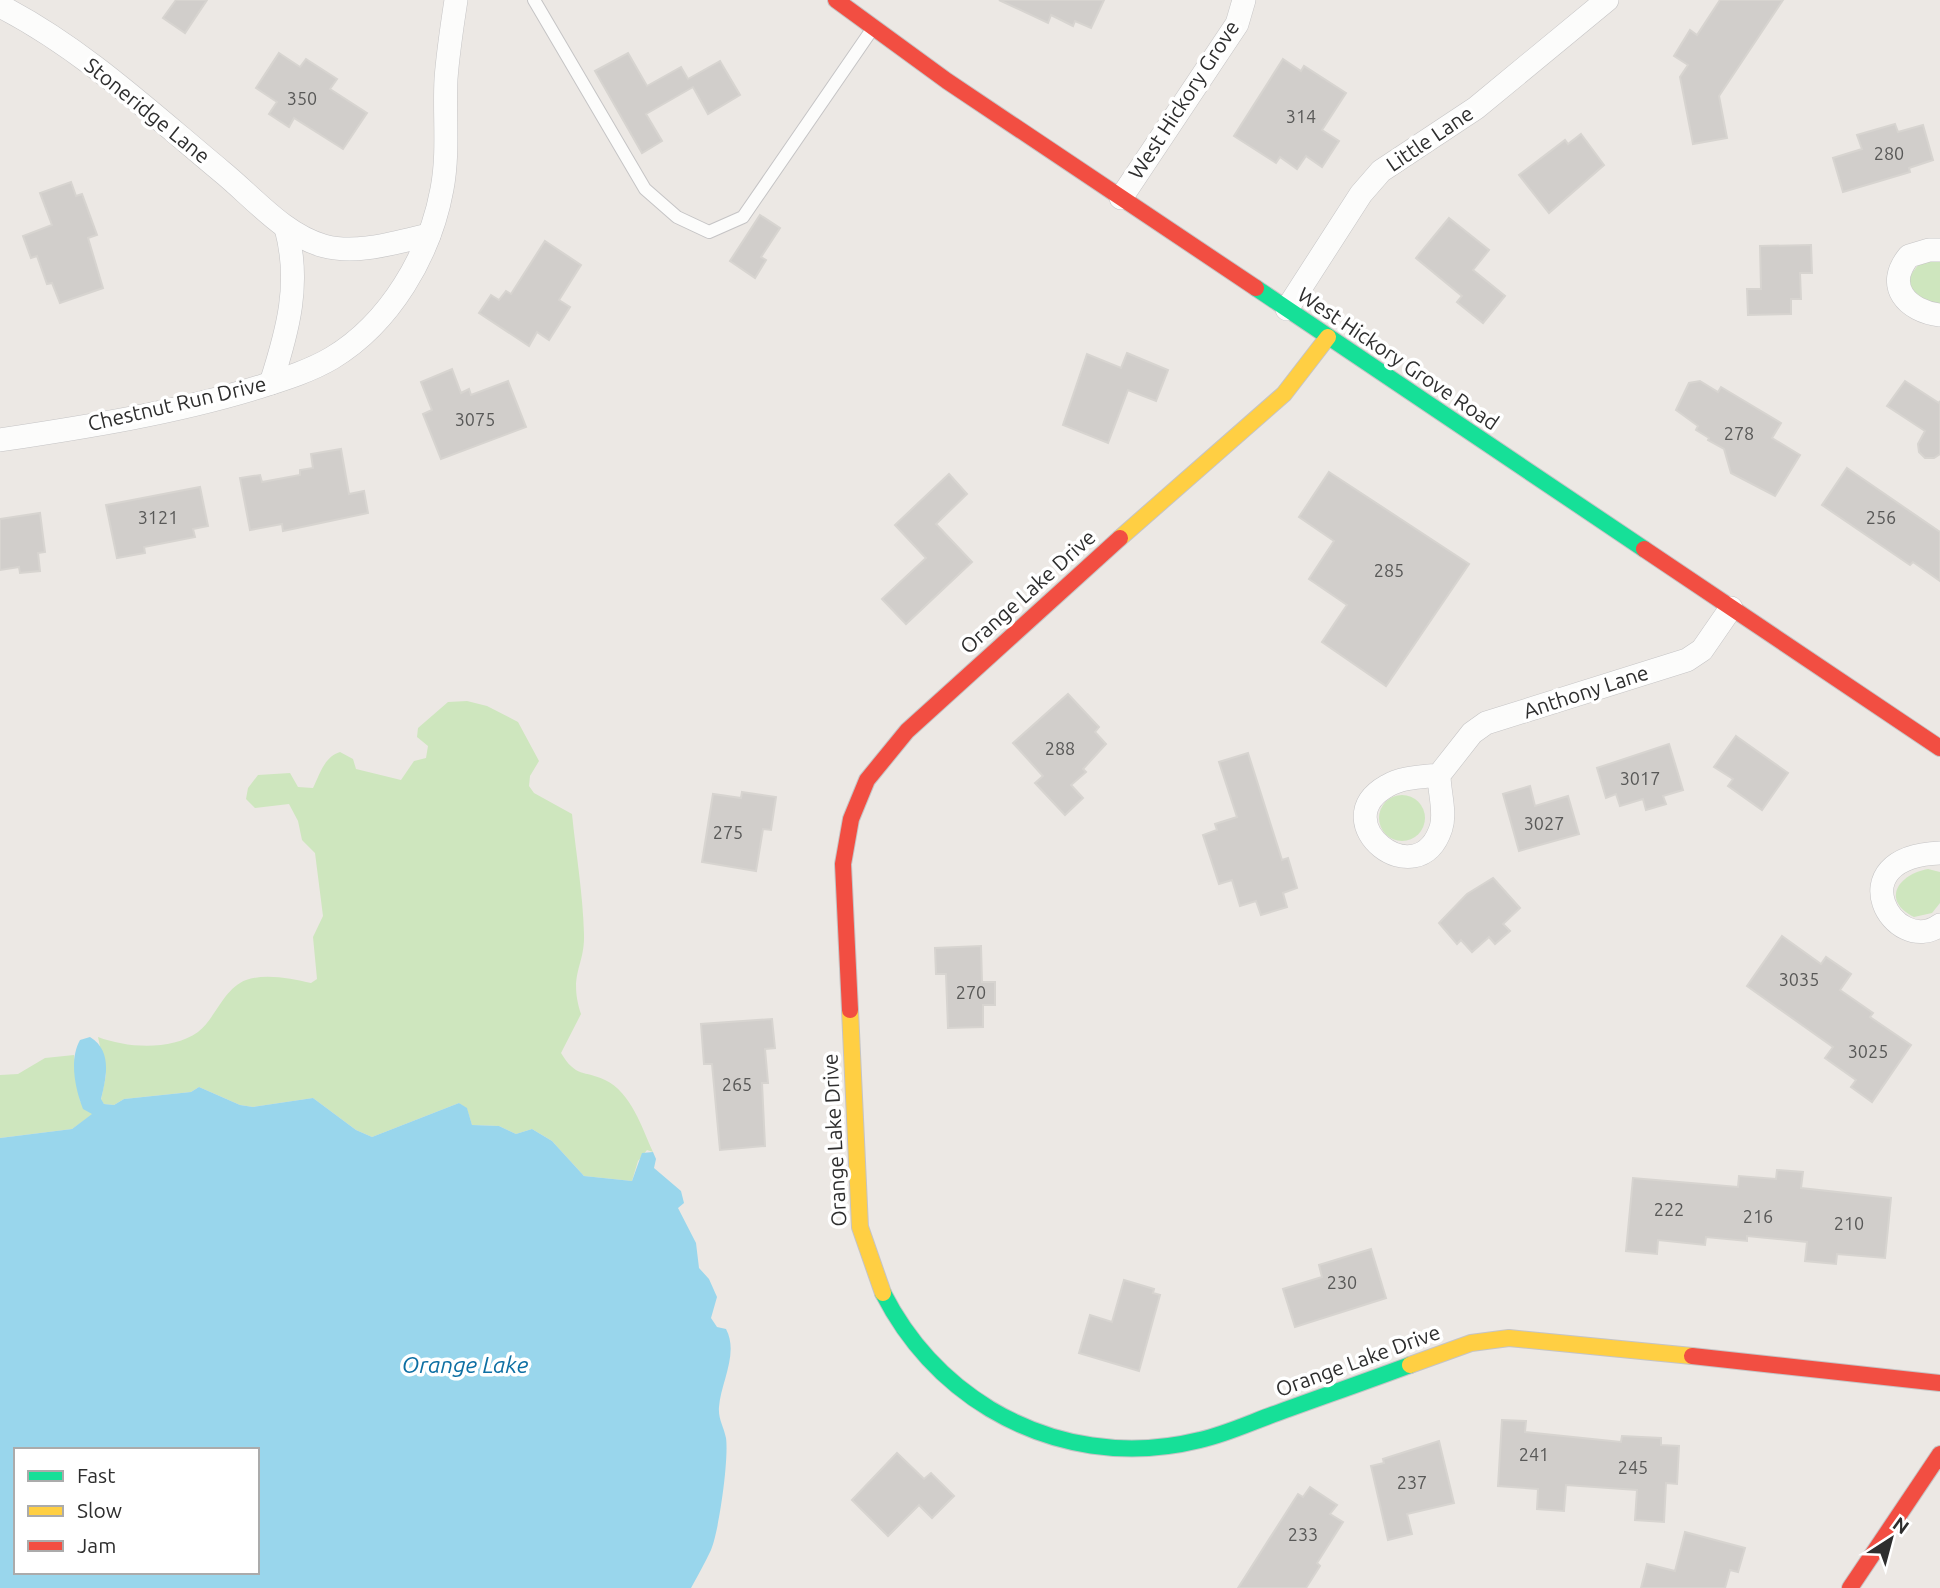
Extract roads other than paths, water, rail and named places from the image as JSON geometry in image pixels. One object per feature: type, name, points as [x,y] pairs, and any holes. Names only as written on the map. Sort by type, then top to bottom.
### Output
[{"type":"street","name":"Chestnut Run Drive","points":[[0,440],[141,416],[230,396],[313,368],[353,342],[404,288],[429,235],[442,192],[447,155],[446,78],[456,0]]},
{"type":"street","name":"West Hickory Grove Road","points":[[836,0],[947,81],[1940,748]]},
{"type":"street","name":"West Hickory Grove","points":[[1121,198],[1237,24],[1244,0]]},
{"type":"street","name":"Little Lane","points":[[1287,309],[1361,194],[1381,172],[1476,108],[1607,0]]},
{"type":"street","name":"Stoneridge Lane","points":[[0,6],[56,39],[114,83],[286,228],[324,246],[362,249],[429,235]]},
{"type":"street","points":[[271,383],[293,305],[294,272],[286,228]]},
{"type":"street","points":[[1940,250],[1909,256],[1898,276],[1898,288],[1909,305],[1940,315]]},
{"type":"street","name":"Orange Lake Drive","points":[[1328,337],[1284,394],[936,703],[888,752],[862,789],[846,838],[844,864],[855,1172],[860,1227],[884,1295],[911,1340],[959,1390],[1012,1422],[1046,1436],[1091,1448],[1122,1450],[1202,1440],[1471,1343],[1509,1338],[1655,1351],[1940,1383]]},
{"type":"street","name":"Anthony Lane","points":[[1439,775],[1472,733],[1486,723],[1687,660],[1702,650],[1731,608]]},
{"type":"street","points":[[1940,853],[1908,857],[1895,865],[1881,890],[1883,906],[1901,925],[1917,931],[1933,930],[1940,925]]},
{"type":"street","points":[[1850,1588],[1940,1454]]},
{"type":"lane","points":[[534,0],[645,189],[677,217],[709,232],[743,217],[873,28]]},
{"type":"water","name":"Orange Lake","points":[[90,1037],[102,1050],[106,1065],[101,1099],[104,1104],[114,1105],[124,1099],[191,1092],[199,1087],[240,1105],[253,1107],[313,1098],[356,1130],[372,1137],[459,1103],[467,1108],[472,1125],[499,1126],[516,1134],[532,1129],[552,1141],[584,1176],[632,1181],[642,1153],[653,1152],[656,1159],[654,1168],[681,1191],[684,1203],[678,1208],[696,1243],[699,1268],[709,1279],[717,1297],[711,1318],[717,1327],[726,1329],[731,1348],[719,1407],[727,1448],[720,1512],[711,1550],[691,1588],[0,1588],[0,1138],[72,1129],[92,1114],[83,1109],[78,1092],[74,1065],[80,1040]]}]
